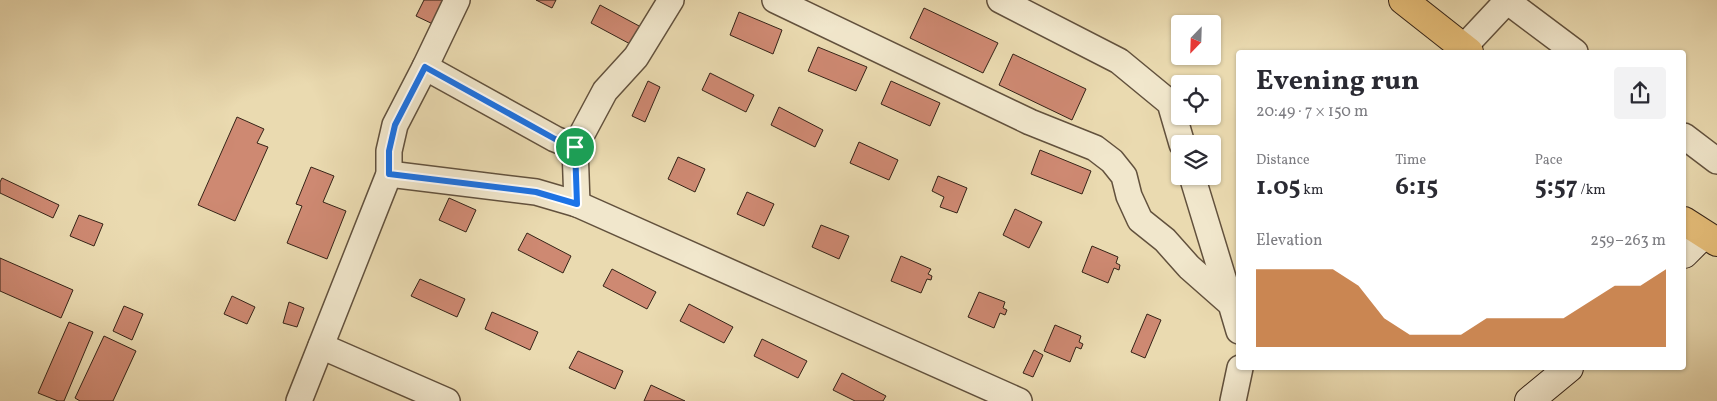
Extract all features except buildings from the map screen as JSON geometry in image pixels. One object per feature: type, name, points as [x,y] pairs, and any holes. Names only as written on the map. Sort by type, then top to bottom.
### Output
[{"type":"highway","points":[[1403,0],[1466,50]]},
{"type":"street","points":[[299,401],[389,174],[389,151],[395,125],[457,0]]},
{"type":"street","points":[[577,204],[575,147],[605,91],[636,57],[671,0]]},
{"type":"street","points":[[775,0],[1030,122],[1095,148],[1112,161],[1124,176],[1129,196],[1140,220],[1165,240],[1189,267],[1231,304]]},
{"type":"street","points":[[1000,0],[1119,61],[1170,103],[1179,135]]},
{"type":"street","points":[[1466,50],[1508,1],[1572,50]]},
{"type":"street","points":[[425,67],[555,139],[575,147]]},
{"type":"street","points":[[1686,138],[1717,161]]},
{"type":"street","points":[[389,174],[536,192],[577,204],[1019,401]]},
{"type":"street","points":[[1195,185],[1236,321]]},
{"type":"street","points":[[1686,252],[1701,233]]},
{"type":"street","points":[[321,346],[447,401]]},
{"type":"street","points":[[1234,401],[1240,370]]},
{"type":"street","points":[[1529,401],[1567,370]]},
{"type":"route","points":[[425,67],[555,139],[575,147],[577,204],[536,192],[389,174],[389,151],[395,125],[425,67]]}]
